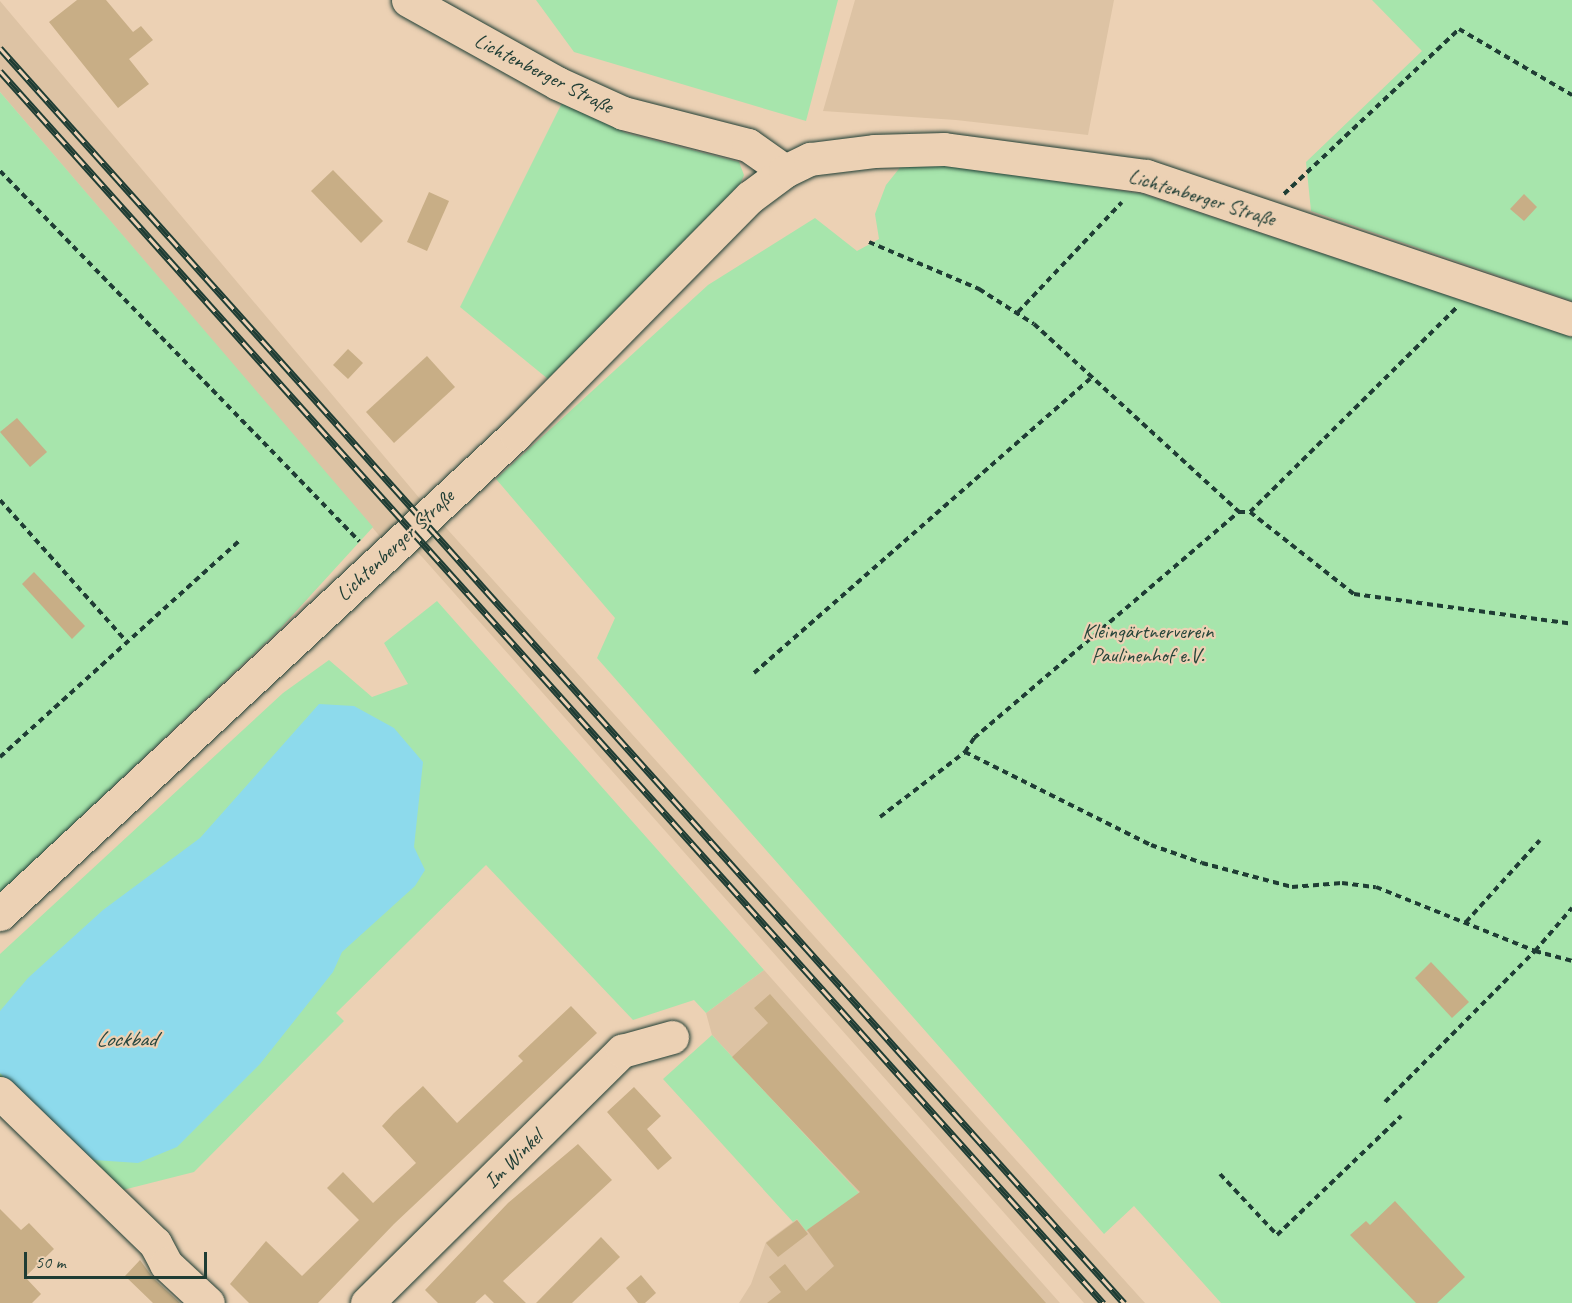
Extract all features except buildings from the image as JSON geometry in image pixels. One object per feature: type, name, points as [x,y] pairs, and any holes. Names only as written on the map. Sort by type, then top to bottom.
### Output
[{"type":"street","name":"Lichtenberger Straße","points":[[408,0],[557,83],[623,113],[748,145],[785,171]]},
{"type":"street","name":"Lichtenberger Straße","points":[[0,914],[516,434],[750,197],[785,171],[810,159],[832,155],[944,148],[1146,176],[1572,319]]},
{"type":"street","name":"Im Winkel","points":[[368,1303],[622,1051],[672,1037]]},
{"type":"street","points":[[0,1093],[154,1243],[166,1264],[207,1303]]},
{"type":"path","points":[[1281,197],[1459,29],[1572,95]]},
{"type":"path","points":[[0,171],[378,561]]},
{"type":"path","points":[[1018,312],[1146,176]]},
{"type":"path","points":[[869,242],[979,289],[1018,312],[1239,512]]},
{"type":"path","points":[[1250,512],[1477,288]]},
{"type":"path","points":[[754,673],[1092,377]]},
{"type":"path","points":[[0,500],[127,642]]},
{"type":"path","points":[[880,817],[965,752],[974,738],[1239,512],[1250,512],[1354,594],[1572,624]]},
{"type":"path","points":[[0,757],[240,540]]},
{"type":"path","points":[[965,752],[1150,845],[1202,863],[1292,887],[1342,883],[1376,887],[1535,951],[1572,961]]},
{"type":"path","points":[[1465,922],[1539,840]]},
{"type":"path","points":[[1385,1102],[1535,951],[1572,908]]},
{"type":"path","points":[[1220,1174],[1277,1235],[1401,1116]]},
{"type":"shaded area","points":[[855,0],[1114,0],[1088,135],[956,120],[823,111]]},
{"type":"shaded area","points":[[0,1],[421,500],[1145,1303],[1084,1303],[423,558],[395,529],[383,540],[0,92]]},
{"type":"shaded area","points":[[764,970],[1060,1303],[739,1303],[751,1284],[766,1242],[797,1219],[806,1230],[859,1193],[712,1035],[706,1013]]},
{"type":"green space","points":[[536,0],[838,0],[806,121],[574,52]]},
{"type":"green space","points":[[1372,0],[1572,0],[1572,301],[1311,211],[1306,162],[1422,51]]},
{"type":"green space","points":[[0,92],[373,527],[279,630],[0,893]]},
{"type":"green space","points":[[562,103],[626,133],[739,162],[744,175],[738,190],[548,379],[460,307]]},
{"type":"green space","name":"Kleingärtnerverein Paulinenhof e.V.","points":[[936,163],[1143,194],[1572,337],[1572,1303],[1221,1303],[1134,1206],[1104,1234],[597,658],[615,618],[496,479],[708,285],[815,218],[857,251],[879,239],[875,214],[886,185],[902,165]]},
{"type":"green space","points":[[437,601],[764,970],[706,1013],[694,1000],[633,1020],[486,865],[336,1013],[344,1021],[194,1172],[111,1193],[0,1082],[0,954],[283,693],[329,660],[372,697],[408,684],[384,643]]},
{"type":"green space","points":[[712,1035],[859,1193],[806,1231],[797,1219],[793,1222],[663,1079]]},
{"type":"water","name":"Lockbad","points":[[319,704],[354,706],[394,728],[423,762],[414,847],[425,870],[415,886],[342,952],[333,972],[260,1064],[177,1147],[138,1163],[94,1160],[77,1150],[0,1073],[0,1011],[28,978],[103,910],[200,838]]},
{"type":"railway","points":[[0,48],[1124,1303]]},
{"type":"railway","points":[[0,71],[1103,1303]]}]
